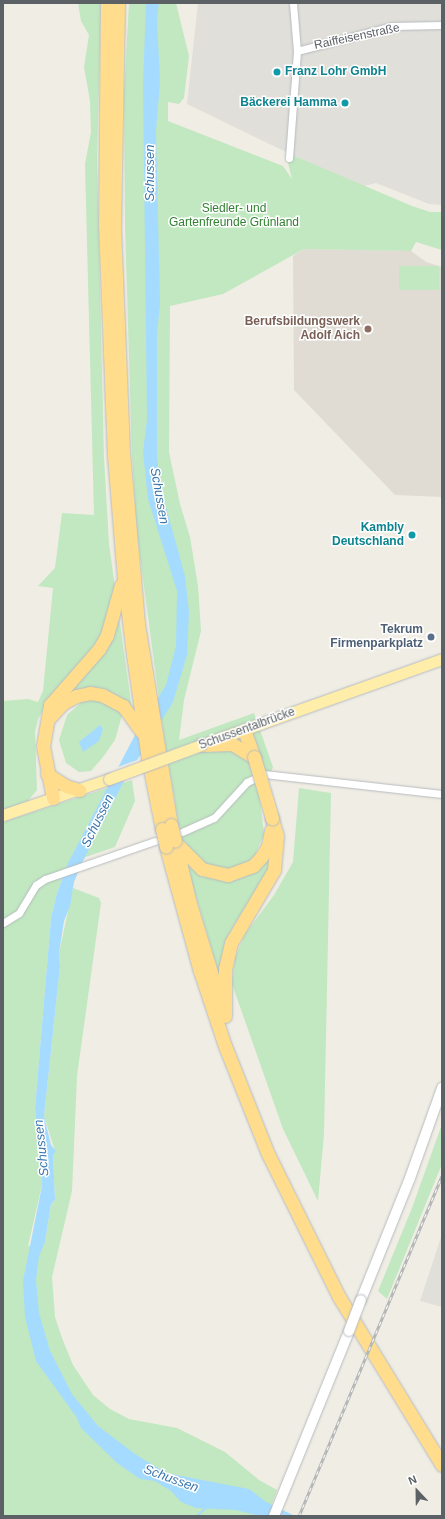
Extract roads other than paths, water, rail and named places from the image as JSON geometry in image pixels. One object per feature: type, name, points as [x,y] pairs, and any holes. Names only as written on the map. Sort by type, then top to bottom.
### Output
[{"type":"highway","points":[[107,3],[105,223],[111,409],[124,580],[139,703],[148,759],[168,836],[190,904],[220,1010],[268,1154],[313,1246],[378,1364],[442,1465]]},
{"type":"highway","points":[[118,3],[114,164],[119,381],[131,551],[168,836],[191,860],[213,873],[228,875],[240,873],[253,866],[268,846],[272,818]]},
{"type":"highway","points":[[53,798],[47,774],[43,746],[50,705],[58,694],[88,662],[107,635],[112,622],[118,590],[124,580]]},
{"type":"highway","points":[[46,723],[63,703],[90,693],[112,699],[133,717],[145,737]]},
{"type":"highway","points":[[244,730],[254,757],[277,836],[276,858],[270,878],[236,931],[231,943],[225,969],[220,1010],[250,1087],[311,1224],[368,1330],[442,1449]]},
{"type":"highway","points":[[201,745],[232,744],[254,757]]},
{"type":"highway","points":[[47,774],[66,786],[79,790]]},
{"type":"main road","name":"Schussentalbrücke","points":[[3,815],[79,790],[442,659]]},
{"type":"street","points":[[289,158],[297,51],[293,3]]},
{"type":"street","name":"Raiffeisenstraße","points":[[297,51],[392,26],[442,25]]},
{"type":"street","points":[[3,923],[19,913],[36,884],[50,877],[168,836],[214,818],[247,782],[264,774],[442,794]]},
{"type":"street","points":[[274,1516],[410,1178],[442,1088]]},
{"type":"water","name":"Schussen","points":[[146,3],[159,3],[157,18],[160,82],[156,131],[160,303],[157,335],[157,457],[161,489],[185,576],[189,612],[187,655],[173,702],[123,783],[82,863],[74,882],[70,906],[64,921],[59,953],[60,966],[44,1116],[51,1145],[56,1151],[53,1155],[55,1200],[51,1204],[45,1242],[39,1256],[36,1280],[39,1313],[50,1351],[72,1394],[98,1426],[135,1454],[166,1473],[249,1489],[266,1502],[295,1516],[260,1516],[236,1510],[196,1508],[181,1502],[171,1491],[155,1481],[140,1479],[117,1463],[81,1428],[77,1418],[36,1361],[25,1317],[23,1281],[42,1186],[35,1108],[51,918],[57,893],[68,863],[134,737],[166,685],[176,646],[177,591],[148,499],[143,452],[147,420],[143,84]]},
{"type":"water","points":[[100,725],[103,729],[99,741],[83,752],[79,742]]},
{"type":"waterway","points":[[197,1516],[207,1507]]},
{"type":"railway","points":[[299,1516],[442,1176]]},
{"type":"place","name":"Franz Lohr GmbH","points":[[277,72]]},
{"type":"place","name":"Bäckerei Hamma","points":[[345,103]]},
{"type":"place","name":"Berufsbildungswerk Adolf Aich","points":[[368,329]]},
{"type":"place","name":"Kambly Deutschland","points":[[412,535]]},
{"type":"place","name":"Tekrum Firmenparkplatz","points":[[431,637]]},
{"type":"park label","name":"Siedler- und Gartenfreunde Grünland","points":[[234,216]]}]
